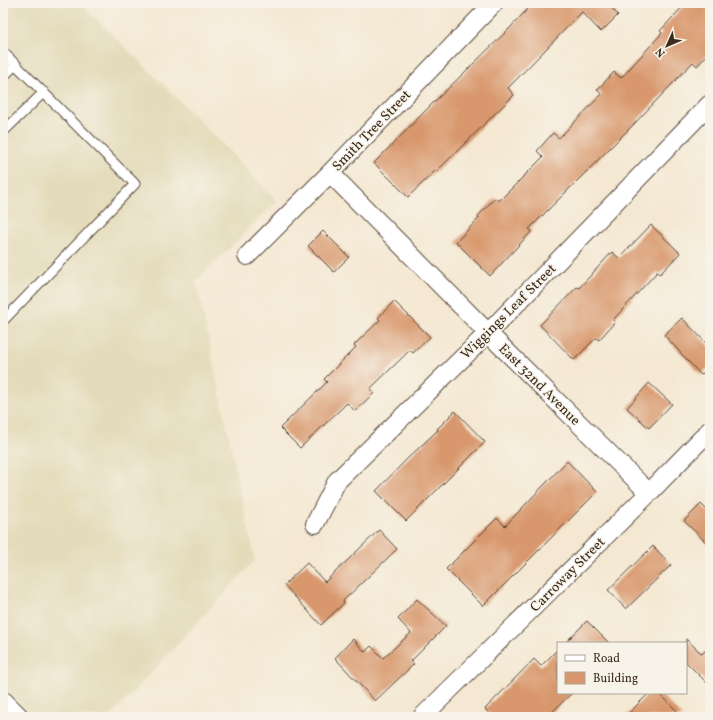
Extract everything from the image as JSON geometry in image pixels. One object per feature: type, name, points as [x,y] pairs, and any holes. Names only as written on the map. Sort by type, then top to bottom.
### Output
[{"type":"main road","points":[[3,703],[17,717]]},
{"type":"street","name":"Smith Tree Street","points":[[247,256],[494,3]]},
{"type":"street","name":"Wiggings Leaf Street","points":[[315,524],[337,482],[488,332],[710,104]]},
{"type":"street","name":"East 32nd Avenue","points":[[330,172],[649,493]]},
{"type":"street","name":"Carroway Street","points":[[422,717],[649,493],[710,430]]},
{"type":"lane","points":[[3,52],[135,184],[3,321]]},
{"type":"lane","points":[[3,77],[16,64]]},
{"type":"lane","points":[[3,132],[44,92]]},
{"type":"shaded area","points":[[3,3],[80,3],[199,120],[277,201],[196,281],[255,560],[110,717],[33,717],[3,687]]},
{"type":"building","points":[[533,3],[607,3],[618,15],[601,32],[582,12],[508,88],[514,95],[436,172],[435,171],[408,197],[374,163],[510,28]]},
{"type":"building","points":[[686,3],[710,3],[710,52],[697,66],[693,62],[634,124],[529,229],[532,231],[490,276],[456,242],[479,218],[478,216],[495,198],[499,201],[543,157],[537,151],[553,133],[559,138],[602,94],[597,90],[614,72],[621,78],[662,33],[660,31]]},
{"type":"building","points":[[651,225],[680,253],[660,274],[657,272],[613,320],[615,322],[599,340],[596,338],[574,360],[540,325],[577,287],[579,288],[612,252],[619,258]]},
{"type":"building","points":[[323,231],[349,257],[334,272],[308,246]]},
{"type":"building","points":[[394,301],[430,337],[413,353],[410,350],[370,389],[374,393],[355,411],[347,403],[300,448],[280,428],[327,382],[324,379],[356,347],[354,345],[380,320],[378,318]]},
{"type":"building","points":[[682,318],[710,347],[710,366],[701,375],[664,335]]},
{"type":"building","points":[[649,383],[672,404],[649,428],[627,408]]},
{"type":"building","points":[[455,411],[485,442],[406,521],[376,491],[438,430],[437,429]]},
{"type":"building","points":[[567,461],[597,492],[483,606],[446,569],[497,518],[505,526]]},
{"type":"building","points":[[701,504],[710,513],[710,546],[684,521]]},
{"type":"building","points":[[379,530],[397,549],[343,601],[344,603],[321,625],[284,585],[307,563],[325,582]]},
{"type":"building","points":[[653,546],[671,565],[626,609],[608,590]]},
{"type":"building","points":[[417,599],[446,626],[411,661],[414,664],[375,701],[335,658],[353,639],[365,652],[371,646],[383,658],[411,633],[398,619]]},
{"type":"building","points":[[587,621],[608,642],[566,642]]},
{"type":"building","points":[[686,639],[702,654],[710,646],[710,686],[687,663]]},
{"type":"building","points":[[557,650],[557,694],[571,694],[547,717],[493,717],[485,709],[534,659],[541,666]]},
{"type":"building","points":[[648,694],[660,694],[683,717],[625,717]]}]
